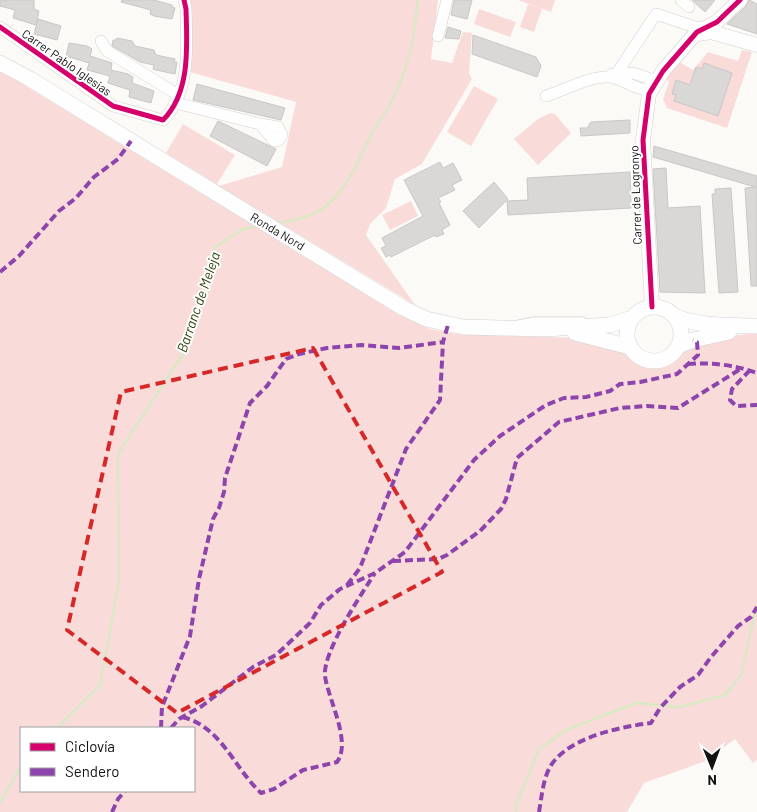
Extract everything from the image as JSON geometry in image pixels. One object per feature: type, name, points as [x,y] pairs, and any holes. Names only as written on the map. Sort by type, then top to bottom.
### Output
[{"type":"main road","name":"Ronda Nord","points":[[0,57],[30,79]]},
{"type":"main road","name":"Ronda Nord","points":[[0,63],[30,79],[210,190],[426,319],[463,327],[544,329],[600,326],[632,318]]},
{"type":"main road","points":[[652,307],[662,308],[674,316],[692,322],[757,327],[716,334],[678,346],[666,358],[650,360],[635,353],[630,346],[627,332],[632,318],[638,312],[652,307]]},
{"type":"main road","points":[[674,316],[680,330],[678,346]]},
{"type":"main road","name":"Ronda Nord","points":[[544,329],[586,335],[630,346]]},
{"type":"street","name":"Carrer Pablo Iglesias","points":[[0,27],[113,106],[163,120],[177,99],[186,68],[186,9],[184,0]]},
{"type":"street","points":[[438,36],[447,0]]},
{"type":"street","points":[[720,29],[740,0]]},
{"type":"street","points":[[614,75],[656,14],[695,27],[699,32],[720,29],[757,45]]},
{"type":"street","name":"Carrer de Logronyo","points":[[652,307],[643,140],[647,102],[650,86],[699,32]]},
{"type":"street","points":[[101,41],[107,51],[177,99],[260,124]]},
{"type":"street","points":[[546,96],[587,81],[633,73],[650,86]]},
{"type":"street","points":[[614,75],[650,86]]},
{"type":"lane","points":[[507,328],[519,321],[534,320],[582,320],[600,326]]},
{"type":"highlighted area","points":[[313,348],[442,572],[177,713],[67,630],[121,392]]},
{"type":"shaded area","points":[[189,0],[438,0],[431,59],[452,63],[463,32],[472,33],[469,73],[472,79],[422,164],[395,179],[386,208],[370,224],[366,235],[415,305],[219,186],[282,167],[296,102],[190,72],[191,5]]},
{"type":"shaded area","points":[[518,0],[555,0],[551,12]]},
{"type":"shaded area","points":[[528,4],[542,9],[534,32],[520,27]]},
{"type":"shaded area","points":[[479,9],[516,22],[510,37],[474,24]]},
{"type":"shaded area","points":[[742,50],[752,52],[727,128],[667,108],[663,99],[669,82],[665,78],[675,63],[681,63],[693,70],[708,52],[738,61]]},
{"type":"shaded area","points":[[0,70],[301,255],[409,319],[430,329],[456,334],[580,338],[624,350],[642,364],[655,366],[667,363],[687,347],[731,336],[757,333],[757,760],[753,763],[735,739],[706,761],[644,783],[627,812],[0,812]]},
{"type":"shaded area","points":[[474,86],[498,99],[471,146],[447,132]]},
{"type":"shaded area","points":[[550,113],[555,114],[571,133],[538,165],[514,139],[538,119]]},
{"type":"shaded area","points":[[183,124],[235,155],[217,184],[166,153]]},
{"type":"shaded area","points":[[411,201],[418,216],[390,230],[382,215]]},
{"type":"building","points":[[0,0],[34,0],[34,9],[39,11],[36,25],[13,18],[15,10],[0,6]]},
{"type":"building","points":[[122,0],[154,0],[172,5],[175,8],[172,19],[154,16],[150,14],[151,10],[121,2]]},
{"type":"building","points":[[454,0],[472,0],[467,19],[451,15]]},
{"type":"building","points":[[692,0],[715,0],[705,12]]},
{"type":"building","points":[[749,0],[757,4],[757,34],[727,24],[746,6]]},
{"type":"building","points":[[38,19],[61,26],[57,40],[34,34]]},
{"type":"building","points":[[448,27],[461,31],[459,39],[445,38]]},
{"type":"building","points":[[473,35],[536,57],[541,66],[537,77],[472,54]]},
{"type":"building","points":[[117,38],[132,41],[135,46],[154,50],[156,55],[175,59],[174,62],[177,62],[175,74],[153,69],[154,65],[140,62],[112,46],[113,40]]},
{"type":"building","points":[[69,43],[87,46],[92,49],[90,56],[112,63],[111,70],[128,74],[133,77],[132,83],[154,91],[151,103],[129,97],[130,90],[108,83],[110,76],[87,70],[89,63],[66,56]]},
{"type":"building","points":[[704,63],[732,73],[718,116],[674,101],[676,95],[672,94],[676,80],[690,85],[696,67],[702,69]]},
{"type":"building","points":[[197,84],[285,108],[281,120],[193,100]]},
{"type":"building","points":[[630,120],[630,133],[581,136],[580,128],[587,128],[591,122]]},
{"type":"building","points":[[218,121],[276,149],[267,166],[210,136]]},
{"type":"building","points":[[654,146],[757,176],[757,286],[751,286],[745,188],[755,187],[653,157]]},
{"type":"building","points":[[440,162],[443,168],[453,163],[462,180],[452,185],[455,190],[438,198],[450,225],[442,230],[444,234],[436,237],[435,235],[391,257],[390,255],[386,257],[381,248],[386,246],[382,238],[423,216],[404,180]]},
{"type":"building","points":[[666,168],[668,208],[700,206],[705,293],[660,292],[653,169]]},
{"type":"building","points":[[630,172],[631,208],[508,215],[507,201],[528,200],[527,178]]},
{"type":"building","points":[[494,182],[508,199],[479,228],[463,211]]},
{"type":"building","points":[[731,188],[738,292],[719,293],[712,194],[715,194],[715,189]]},
{"type":"waterway","name":"Barranc de Meleja","points":[[276,223],[302,218],[321,210],[334,199],[346,183],[401,81],[412,41],[418,0]]},
{"type":"waterway","name":"Barranc de Meleja","points":[[58,727],[100,685],[119,582],[118,454],[184,352],[214,248],[243,229],[258,226]]},
{"type":"waterway","points":[[516,812],[516,805],[539,749],[566,730],[636,703],[680,707],[725,695],[741,675],[757,611]]},
{"type":"waterway","name":"Barranc de Meleja","points":[[0,802],[20,768]]},
{"type":"marked path","points":[[0,272],[19,256],[59,211],[76,198],[94,177],[118,159],[131,141]]},
{"type":"marked path","points":[[161,727],[162,707],[190,636],[199,579],[213,519],[219,508],[224,492],[225,478],[250,403],[267,386],[286,359],[327,348],[361,345],[399,348],[443,342],[448,325]]},
{"type":"marked path","points":[[172,727],[179,719],[202,706],[253,667],[276,655],[310,623],[321,605],[340,589],[375,573],[405,552],[474,460],[500,436],[546,405],[564,398],[586,397],[610,391],[620,384],[677,374],[698,355],[697,342],[693,340]]},
{"type":"marked path","points":[[347,585],[360,568],[406,449],[440,400],[443,342]]},
{"type":"marked path","points":[[688,364],[723,365],[757,373]]},
{"type":"marked path","points":[[393,561],[438,559],[447,555],[480,531],[501,509],[506,499],[517,458],[559,422],[620,408],[647,406],[678,408],[742,368]]},
{"type":"marked path","points":[[750,370],[732,389],[730,400],[736,406],[757,405]]},
{"type":"marked path","points":[[182,717],[207,729],[217,738],[251,783],[261,793],[274,789],[303,770],[337,762],[341,754],[341,732],[327,685],[325,676],[326,666],[344,623],[375,573]]},
{"type":"marked path","points":[[539,812],[545,778],[555,760],[574,745],[586,739],[613,730],[651,723],[660,708],[680,687],[698,675],[738,626],[751,617],[757,607]]},
{"type":"marked path","points":[[112,812],[118,799],[124,792]]},
{"type":"cycle path","points":[[0,27],[113,106],[163,120],[179,96],[183,82],[187,53],[184,0]]},
{"type":"cycle path","points":[[652,307],[643,140],[649,94],[663,71],[697,32],[717,22],[740,0]]}]
